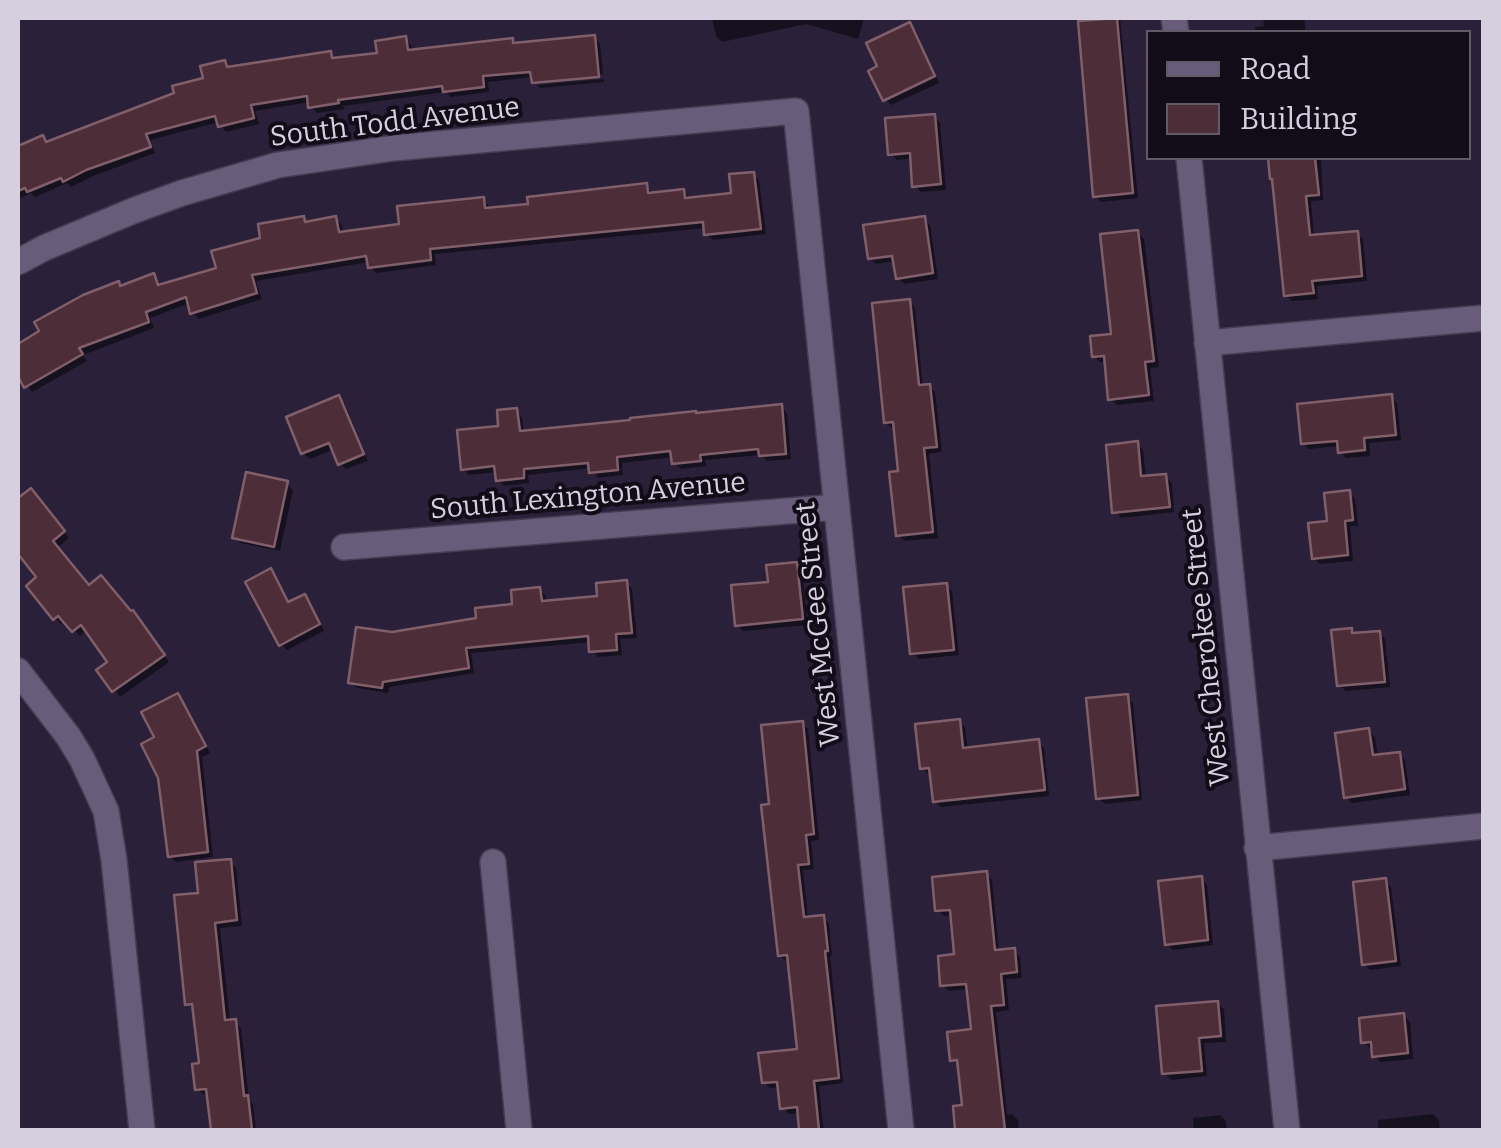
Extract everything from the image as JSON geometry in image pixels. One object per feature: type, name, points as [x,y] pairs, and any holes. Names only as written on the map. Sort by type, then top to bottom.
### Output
[{"type":"street","name":"South Todd Avenue","points":[[18,262],[135,210],[278,165],[394,148],[796,112]]},
{"type":"street","name":"West McGee Street","points":[[796,112],[902,1130]]},
{"type":"street","name":"West Cherokee Street","points":[[1188,160],[1287,1130]]},
{"type":"street","points":[[1208,344],[1484,318]]},
{"type":"street","name":"South Lexington Avenue","points":[[344,547],[836,507]]},
{"type":"street","points":[[18,671],[68,736],[106,811],[142,1130]]},
{"type":"street","points":[[1257,848],[1484,826]]},
{"type":"street","points":[[493,862],[520,1130]]},
{"type":"building","points":[[1117,18],[1133,193],[1093,197],[1078,21]]},
{"type":"building","points":[[910,22],[935,76],[883,101],[868,71],[877,66],[866,43]]},
{"type":"building","points":[[595,35],[599,77],[532,83],[530,72],[483,76],[484,87],[443,92],[442,86],[338,100],[339,103],[308,108],[307,96],[251,105],[254,118],[218,127],[215,116],[146,134],[151,147],[63,182],[61,178],[27,192],[25,188],[18,191],[18,146],[43,135],[46,142],[174,93],[172,86],[203,78],[200,66],[225,60],[227,67],[331,51],[332,58],[377,53],[375,41],[406,36],[408,50],[513,38],[513,43]]},
{"type":"building","points":[[935,114],[941,184],[912,187],[910,153],[888,155],[885,118]]},
{"type":"building","points":[[1268,160],[1315,160],[1319,195],[1306,196],[1310,235],[1358,231],[1362,276],[1312,281],[1314,293],[1284,296]]},
{"type":"building","points":[[754,172],[761,229],[704,235],[703,222],[430,249],[431,260],[368,268],[366,256],[252,275],[257,293],[190,314],[186,297],[146,312],[149,322],[79,348],[83,354],[24,388],[18,376],[18,344],[39,331],[34,322],[83,295],[119,281],[120,286],[154,273],[158,285],[216,268],[211,251],[260,238],[258,224],[304,216],[305,222],[336,216],[339,232],[399,224],[397,206],[484,197],[485,208],[528,204],[527,197],[647,183],[648,193],[684,189],[685,198],[731,193],[729,174]]},
{"type":"building","points":[[925,216],[933,273],[896,279],[892,256],[868,259],[863,225]]},
{"type":"building","points":[[1138,230],[1154,361],[1145,362],[1149,395],[1108,400],[1104,356],[1092,357],[1090,336],[1111,334],[1100,234]]},
{"type":"building","points":[[910,299],[919,385],[930,384],[937,447],[924,448],[933,532],[896,536],[889,472],[898,471],[893,422],[884,423],[872,303]]},
{"type":"building","points":[[1392,394],[1396,435],[1364,438],[1365,450],[1338,453],[1337,441],[1301,444],[1297,404]]},
{"type":"building","points":[[339,395],[364,454],[338,465],[329,443],[301,454],[286,417]]},
{"type":"building","points":[[782,404],[786,454],[759,456],[758,449],[700,455],[701,461],[672,464],[670,451],[617,457],[618,470],[589,473],[588,463],[524,469],[524,478],[496,481],[494,466],[461,470],[457,430],[498,426],[497,410],[517,408],[520,431]]},
{"type":"building","points":[[1138,441],[1141,476],[1166,474],[1170,507],[1112,513],[1106,445]]},
{"type":"building","points":[[246,472],[288,481],[274,547],[232,538]]},
{"type":"building","points":[[31,488],[65,531],[53,541],[89,585],[101,575],[133,610],[165,655],[112,692],[96,670],[107,662],[81,625],[72,632],[58,616],[53,620],[26,586],[36,577],[18,554],[18,498]]},
{"type":"building","points":[[1350,490],[1353,520],[1345,521],[1348,555],[1312,559],[1308,523],[1327,521],[1324,493]]},
{"type":"building","points":[[797,562],[803,619],[735,626],[731,585],[768,582],[766,565]]},
{"type":"building","points":[[271,568],[288,602],[305,594],[320,624],[279,646],[245,582]]},
{"type":"building","points":[[627,580],[632,633],[616,634],[617,650],[589,652],[588,636],[466,648],[469,668],[383,682],[382,688],[348,683],[356,627],[392,632],[476,618],[475,608],[512,604],[511,590],[540,587],[542,601],[597,596],[596,583]]},
{"type":"building","points":[[947,583],[954,650],[910,654],[903,587]]},
{"type":"building","points":[[1352,628],[1352,633],[1380,631],[1385,682],[1337,686],[1331,630]]},
{"type":"building","points":[[178,693],[206,746],[197,751],[208,852],[168,857],[158,778],[141,744],[154,737],[141,712]]},
{"type":"building","points":[[1128,694],[1138,795],[1096,799],[1086,698]]},
{"type":"building","points":[[960,719],[963,748],[1039,739],[1045,790],[933,802],[929,768],[920,769],[915,724]]},
{"type":"building","points":[[803,721],[814,834],[806,835],[809,864],[798,865],[804,917],[824,915],[839,1078],[814,1081],[819,1130],[799,1130],[797,1107],[780,1109],[777,1082],[762,1083],[758,1053],[797,1049],[787,955],[778,956],[761,805],[769,804],[761,725]]},
{"type":"building","points":[[1369,728],[1373,755],[1400,752],[1405,789],[1344,798],[1335,733]]},
{"type":"building","points":[[231,859],[237,920],[215,923],[225,1020],[236,1019],[244,1096],[248,1095],[252,1130],[211,1130],[206,1089],[195,1090],[192,1064],[199,1063],[192,1004],[185,1005],[174,895],[198,893],[195,862]]},
{"type":"building","points":[[987,871],[995,950],[1015,948],[1017,972],[1001,974],[1004,1005],[991,1006],[1005,1130],[955,1130],[953,1106],[962,1105],[957,1060],[950,1061],[947,1032],[971,1029],[966,984],[940,986],[938,956],[954,954],[950,910],[935,911],[932,877]]},
{"type":"building","points":[[1202,876],[1208,940],[1165,945],[1158,881]]},
{"type":"building","points":[[1386,878],[1396,961],[1362,965],[1353,882]]},
{"type":"building","points":[[1218,1001],[1221,1036],[1199,1038],[1202,1071],[1162,1074],[1156,1006]]},
{"type":"building","points":[[1404,1013],[1408,1053],[1372,1057],[1371,1042],[1361,1043],[1359,1018]]}]
